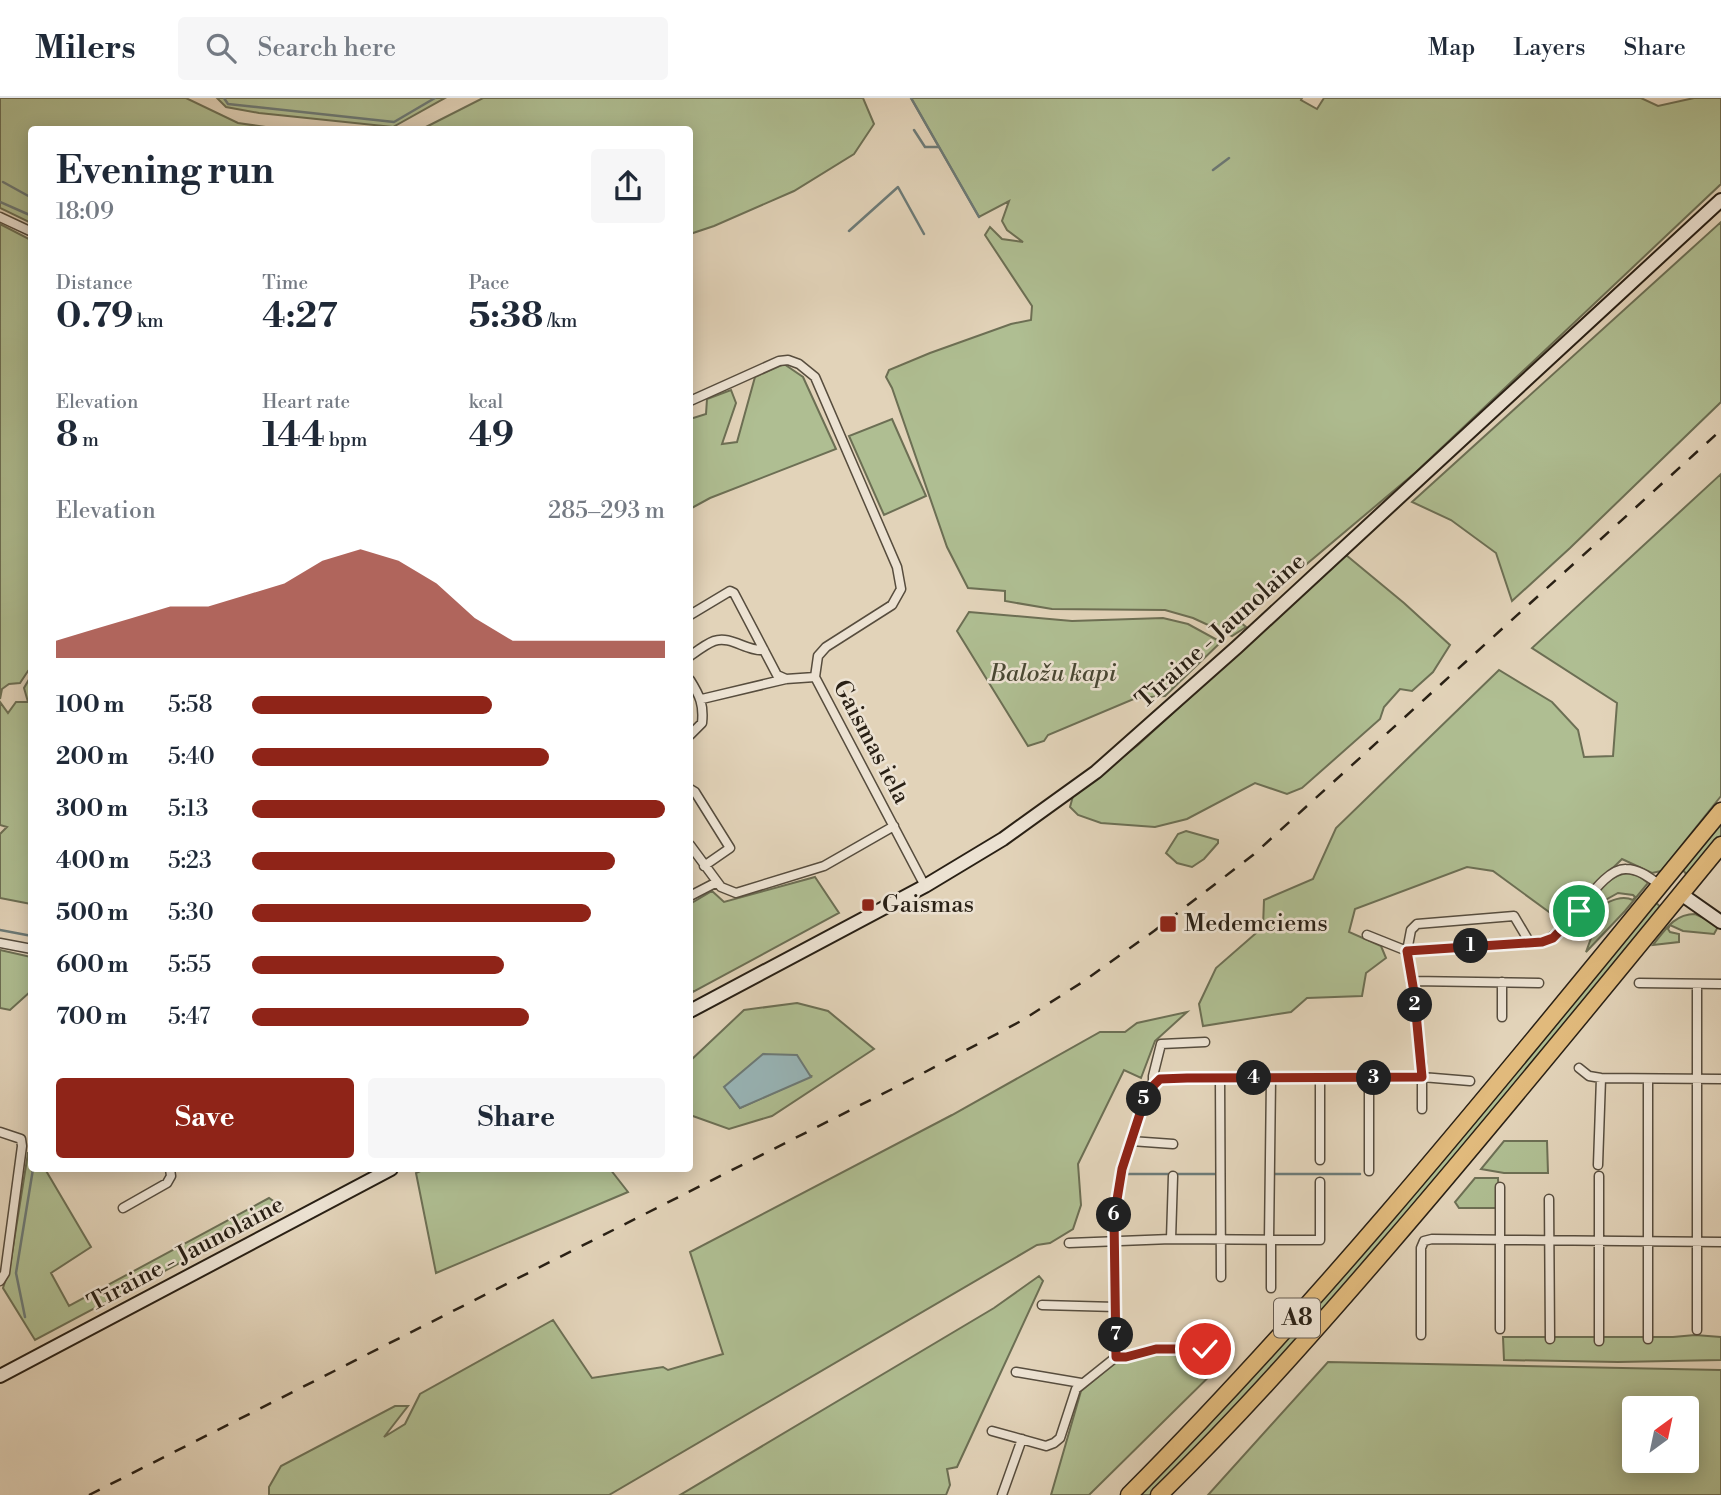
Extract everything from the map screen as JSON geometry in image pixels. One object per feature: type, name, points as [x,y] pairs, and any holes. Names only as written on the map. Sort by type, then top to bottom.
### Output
[{"type":"highway","name":"A8","points":[[1129,1495],[1219,1404],[1340,1269],[1457,1132],[1721,811]]},
{"type":"highway","name":"A8","points":[[1159,1495],[1218,1436],[1333,1310],[1458,1165],[1721,845]]},
{"type":"main road","name":"Tīraine - Jaunolaine","points":[[693,1009],[925,886],[1003,839],[1114,757],[1237,647],[1721,200]]},
{"type":"main road","points":[[1681,894],[1721,922]]},
{"type":"main road","name":"Tīraine - Jaunolaine","points":[[0,1376],[385,1172]]},
{"type":"street","points":[[0,217],[28,230]]},
{"type":"street","name":"Gaismas iela","points":[[693,400],[779,361],[788,360],[806,368],[815,377],[900,576],[901,589],[897,599],[886,609],[826,647],[818,656],[815,677],[925,886]]},
{"type":"street","points":[[693,613],[730,591],[734,593],[778,675],[786,679]]},
{"type":"street","points":[[693,654],[712,641],[721,639],[747,649],[764,650]]},
{"type":"street","name":"Gaismas iela","points":[[702,699],[786,679],[815,677]]},
{"type":"street","points":[[693,685],[702,699],[702,723],[693,732]]},
{"type":"street","points":[[693,791],[730,848],[704,866]]},
{"type":"street","name":"Gaismas iela","points":[[717,882],[726,891],[736,893],[807,872],[828,865],[894,826]]},
{"type":"street","points":[[693,850],[717,882],[693,894]]},
{"type":"street","points":[[1367,935],[1407,951],[1530,943],[1553,938],[1615,871],[1637,871],[1660,884]]},
{"type":"street","points":[[1422,1109],[1422,1063],[1407,951],[1411,930],[1417,924],[1514,916],[1530,943]]},
{"type":"street","points":[[0,943],[28,948]]},
{"type":"street","points":[[1412,981],[1539,983]]},
{"type":"street","points":[[1502,982],[1502,1017]]},
{"type":"street","points":[[1639,982],[1721,984]]},
{"type":"street","points":[[1697,985],[1697,1330]]},
{"type":"street","points":[[992,1431],[1046,1446],[1055,1443],[1060,1438],[1076,1389],[1116,1357],[1117,1194],[1131,1141],[1144,1100],[1153,1083],[1161,1044],[1205,1042]]},
{"type":"street","points":[[1579,1068],[1589,1076],[1601,1078],[1721,1079]]},
{"type":"street","points":[[1153,1083],[1160,1079],[1220,1078],[1422,1077],[1470,1081]]},
{"type":"street","points":[[1220,1078],[1221,1277]]},
{"type":"street","points":[[1271,1078],[1271,1288]]},
{"type":"street","points":[[1320,1078],[1320,1160]]},
{"type":"street","points":[[1369,1078],[1369,1171]]},
{"type":"street","points":[[1598,1165],[1601,1078]]},
{"type":"street","points":[[1648,1079],[1648,1339]]},
{"type":"street","points":[[0,1132],[21,1139],[22,1146],[5,1273],[0,1281]]},
{"type":"street","points":[[1131,1141],[1173,1144]]},
{"type":"street","points":[[123,1208],[166,1183],[170,1172]]},
{"type":"street","points":[[1171,1239],[1173,1176]]},
{"type":"street","points":[[1599,1176],[1600,1340]]},
{"type":"street","points":[[1069,1243],[1171,1239],[1320,1240],[1320,1182]]},
{"type":"street","points":[[1500,1187],[1500,1329]]},
{"type":"street","points":[[1549,1199],[1550,1339]]},
{"type":"street","points":[[1421,1335],[1421,1248],[1424,1241],[1721,1242]]},
{"type":"street","points":[[1042,1305],[1116,1307]]},
{"type":"street","points":[[1116,1357],[1156,1349],[1228,1349]]},
{"type":"street","points":[[1016,1372],[1081,1383]]},
{"type":"street","points":[[1002,1495],[1022,1439]]},
{"type":"green space","points":[[0,98],[186,98],[238,123],[258,126],[28,126],[28,222],[0,208]]},
{"type":"green space","points":[[217,98],[445,98],[395,126],[259,113],[226,107]]},
{"type":"green space","points":[[483,98],[863,98],[874,124],[854,154],[794,191],[693,233],[693,126],[428,126]]},
{"type":"green space","points":[[911,98],[1302,98],[1301,100],[1317,109],[1324,98],[1641,98],[1658,106],[1694,98],[1721,98],[1721,184],[1416,472],[1239,621],[1246,627],[1232,636],[1193,618],[1165,610],[1052,609],[1005,601],[1005,591],[968,588],[947,547],[886,377],[889,370],[930,353],[1011,324],[1031,320],[1032,306],[985,235],[990,227],[1002,239],[1023,242],[1007,230],[1002,221],[1009,201],[979,217]]},
{"type":"green space","points":[[1721,222],[1721,402],[1512,601],[1496,553],[1451,520],[1412,502]]},
{"type":"green space","points":[[0,224],[28,238],[28,671],[20,683],[9,684],[2,689],[0,699]]},
{"type":"green space","points":[[784,364],[803,377],[836,449],[710,498],[693,507],[693,418],[706,414],[707,399],[731,390],[736,403],[722,444],[737,442],[755,377]]},
{"type":"green space","points":[[892,419],[926,496],[884,515],[849,436]]},
{"type":"green space","points":[[1721,474],[1721,796],[1661,871],[1652,873],[1622,859],[1560,920],[1493,871],[1467,867],[1355,909],[1349,932],[1381,946],[1386,958],[1366,973],[1362,996],[1307,998],[1291,1012],[1203,1026],[1199,1004],[1216,968],[1263,927],[1264,900],[1313,879],[1336,828],[1499,670],[1552,702],[1578,730],[1584,757],[1613,756],[1617,703],[1532,648]]},
{"type":"green space","points":[[1346,555],[1450,645],[1433,672],[1412,691],[1400,689],[1384,707],[1380,719],[1302,788],[1287,794],[1255,783],[1187,819],[1155,827],[1101,823],[1078,815],[1070,807],[1073,796],[1138,745]]},
{"type":"green space","name":"Baložu kapi","points":[[969,612],[1072,621],[1163,618],[1188,624],[1221,642],[1165,696],[1136,698],[1028,746],[957,631]]},
{"type":"green space","points":[[28,681],[28,702],[24,688]]},
{"type":"green space","points":[[0,702],[8,713],[16,702],[28,702],[28,903],[0,898],[0,834],[7,827],[0,825]]},
{"type":"green space","points":[[1721,820],[1721,836],[1687,875],[1682,869]]},
{"type":"green space","points":[[1186,831],[1218,840],[1204,859],[1192,867],[1177,863],[1166,853],[1178,834]]},
{"type":"green space","points":[[1629,873],[1648,883],[1625,911],[1586,952],[1594,930],[1595,909],[1614,900],[1633,900],[1635,897],[1618,893],[1591,908],[1586,906],[1610,880]]},
{"type":"green space","points":[[815,877],[839,913],[693,992],[693,902],[712,891],[724,902]]},
{"type":"green space","points":[[1655,902],[1662,908],[1348,1281],[1284,1354],[1150,1495],[1138,1495],[1274,1353],[1404,1205]]},
{"type":"green space","points":[[1695,914],[1719,925],[1714,934],[1683,931],[1670,925],[1681,917]]},
{"type":"green space","points":[[1670,926],[1670,932],[1679,934],[1679,942],[1653,945]]},
{"type":"green space","points":[[0,950],[28,956],[28,994],[10,1010],[0,1008]]},
{"type":"green space","points":[[797,1003],[828,1011],[874,1049],[772,1116],[729,1129],[693,1116],[693,1058],[744,1010]],"holes":[[[764,1054],[811,1076],[740,1108],[725,1087]]]},
{"type":"green space","points":[[1187,1012],[1155,1041],[1141,1078],[1124,1070],[1078,1164],[1081,1205],[1073,1229],[1050,1243],[1037,1245],[609,1495],[269,1495],[269,1487],[281,1466],[395,1406],[408,1406],[384,1437],[405,1424],[420,1394],[553,1320],[592,1378],[663,1367],[668,1370],[723,1354],[690,1252],[952,1115],[1100,1032],[1125,1032],[1137,1023]]},
{"type":"green space","points":[[1504,1141],[1547,1141],[1548,1173],[1504,1173],[1481,1169]]},
{"type":"green space","points":[[28,1153],[28,1172],[47,1172],[91,1247],[51,1273],[69,1306],[269,1198],[283,1208],[35,1340],[3,1288],[10,1266]]},
{"type":"green space","points":[[612,1172],[628,1192],[436,1273],[416,1173]]},
{"type":"green space","points":[[1475,1178],[1498,1178],[1499,1208],[1459,1208],[1455,1202]]},
{"type":"green space","points":[[1039,1276],[1043,1281],[957,1467],[947,1469],[950,1485],[946,1495],[680,1495],[994,1308]]},
{"type":"green space","points":[[1503,1337],[1721,1337],[1721,1360],[1504,1360]]},
{"type":"green space","points":[[1160,1352],[1232,1354],[1089,1495],[1051,1495],[1081,1391],[1117,1361]]},
{"type":"green space","points":[[1328,1362],[1721,1370],[1721,1495],[1208,1495]]},
{"type":"water","points":[[763,1054],[797,1055],[811,1077],[740,1108],[724,1087]]},
{"type":"waterway","points":[[224,98],[228,104],[394,122],[435,98]]},
{"type":"waterway","points":[[911,98],[979,217]]},
{"type":"waterway","points":[[914,130],[925,147],[939,147]]},
{"type":"waterway","points":[[1213,170],[1229,158]]},
{"type":"waterway","points":[[3,182],[28,196]]},
{"type":"waterway","points":[[849,231],[898,187],[924,234]]},
{"type":"waterway","points":[[0,202],[28,214]]},
{"type":"waterway","points":[[0,930],[28,935]]},
{"type":"waterway","points":[[25,1317],[16,1273],[33,1172]]},
{"type":"waterway","points":[[1127,1174],[1217,1174]]},
{"type":"waterway","points":[[1274,1174],[1360,1174]]},
{"type":"railway","points":[[89,1495],[912,1079],[1021,1021],[1081,983],[1253,855],[1721,430]]},
{"type":"place","name":"Gaismas","points":[[868,905]]},
{"type":"place","name":"Medemciems","points":[[1168,924]]},
{"type":"route","points":[[1205,1349],[1156,1349],[1116,1357],[1114,1218],[1117,1194],[1140,1108],[1153,1083],[1160,1079],[1187,1078],[1422,1077],[1414,992],[1407,951],[1542,942],[1559,933],[1579,911]]}]
